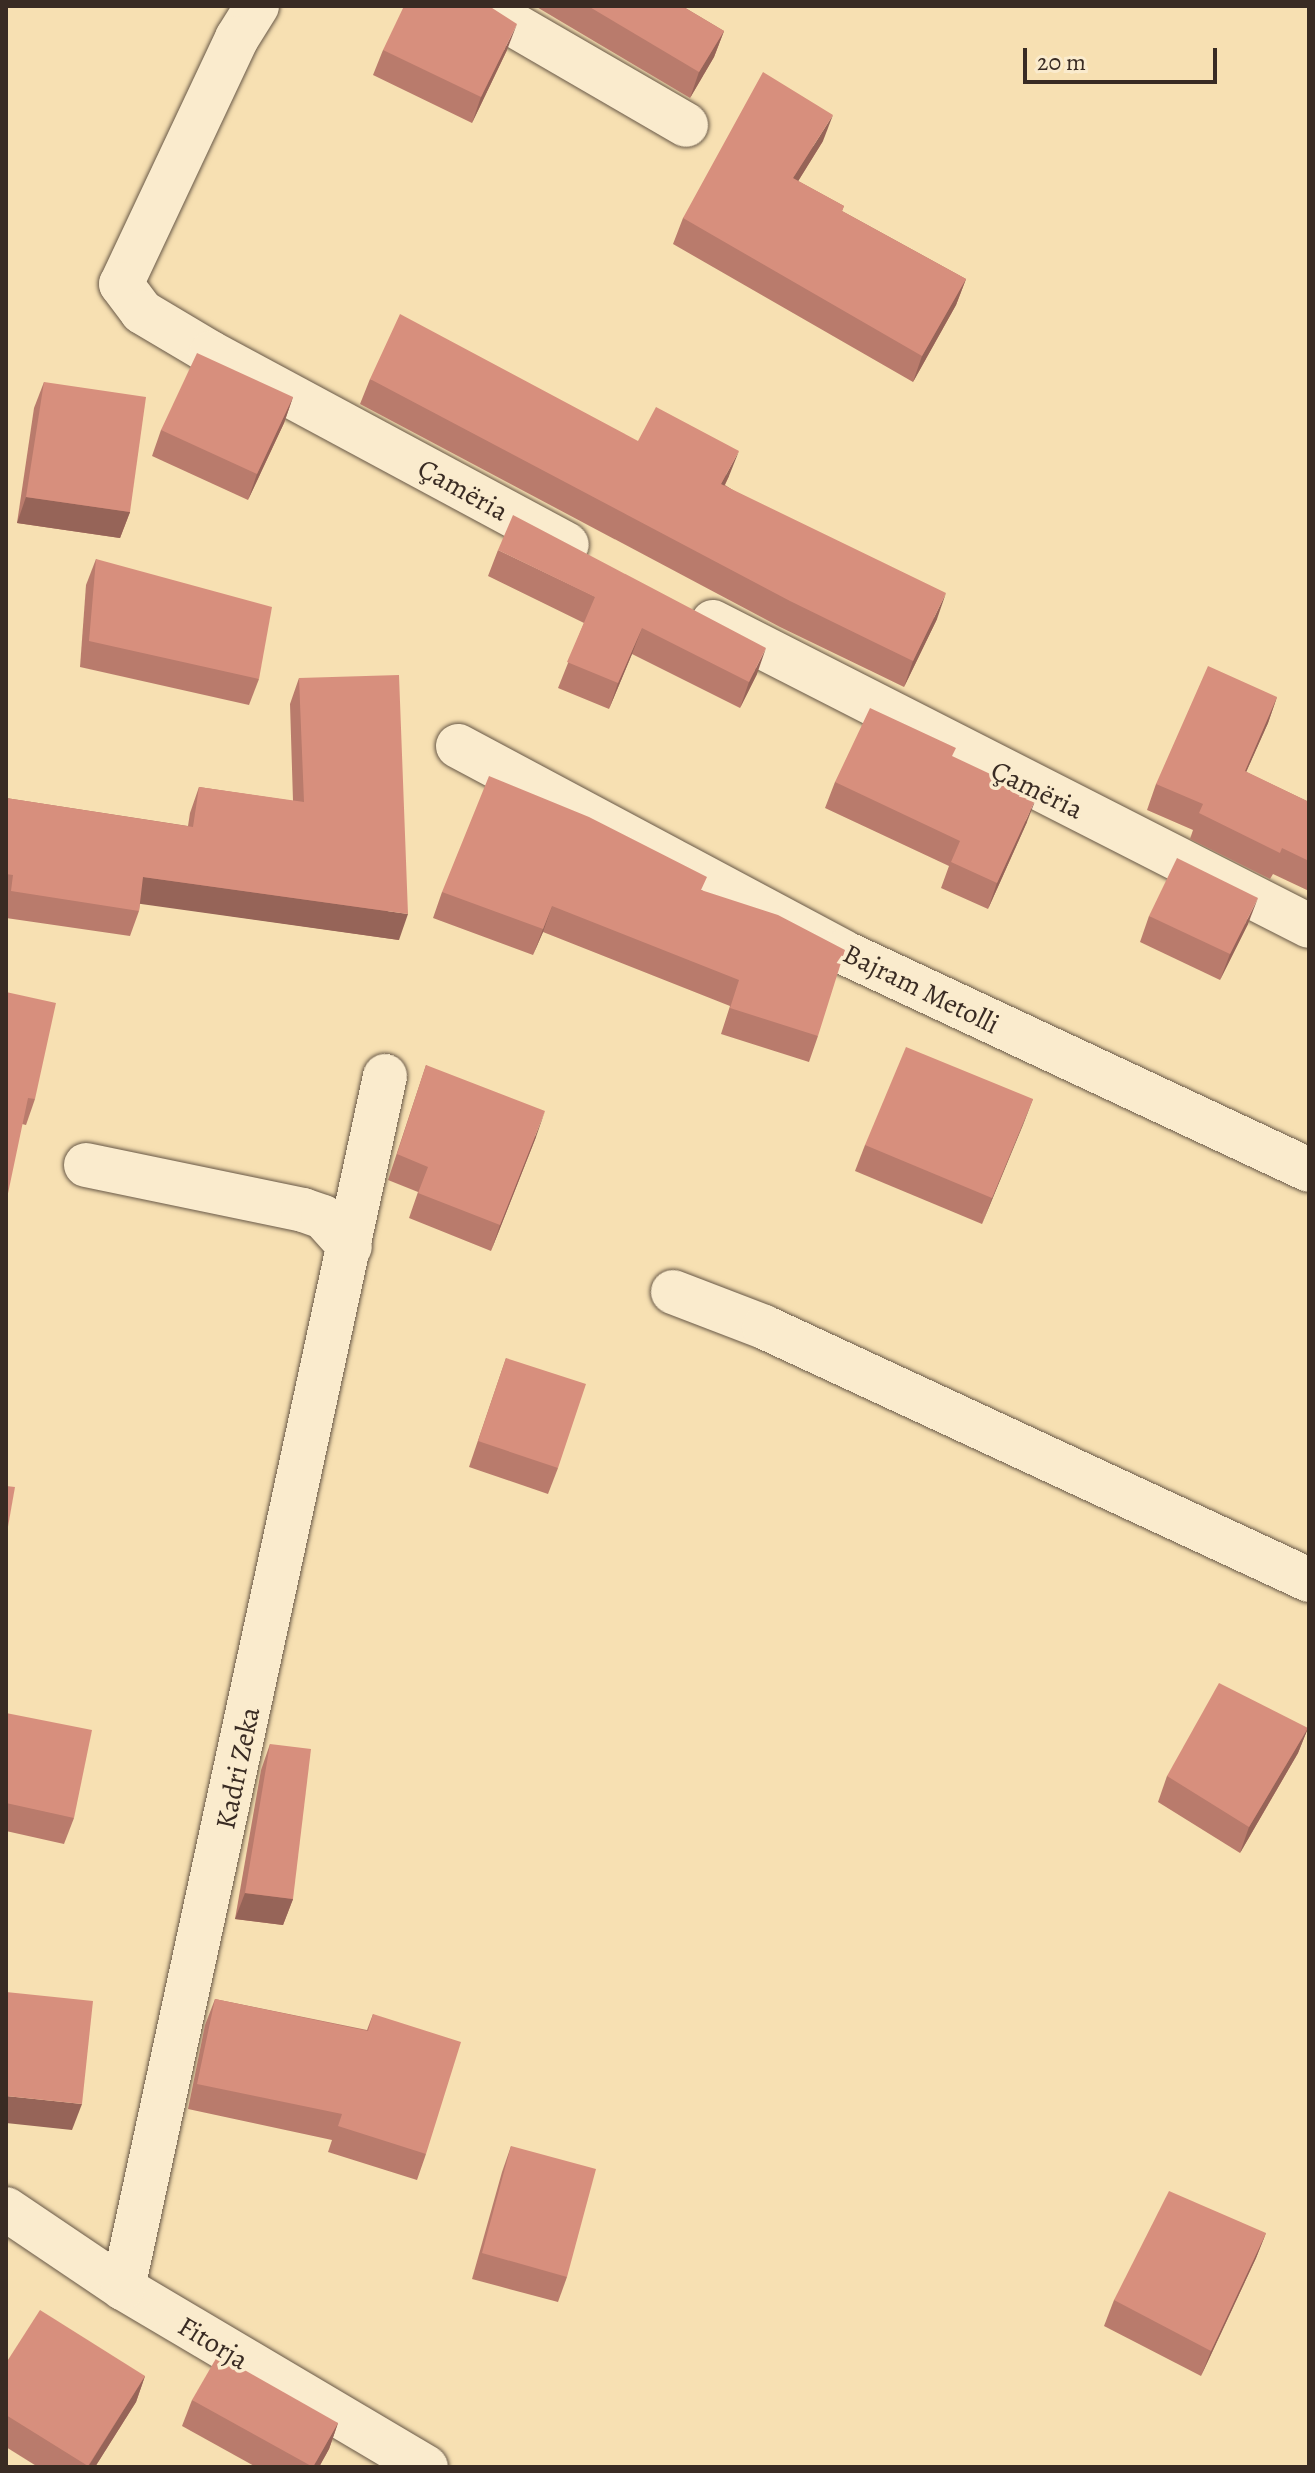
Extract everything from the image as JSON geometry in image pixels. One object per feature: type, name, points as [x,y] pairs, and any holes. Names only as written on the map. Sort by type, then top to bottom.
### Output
[{"type":"street","name":"Çamëria","points":[[257,6],[237,38],[121,284],[142,312],[211,353],[605,565]]},
{"type":"street","points":[[481,6],[686,125]]},
{"type":"street","name":"Çamëria","points":[[676,602],[1309,926]]},
{"type":"street","name":"Bajram Metolli","points":[[458,746],[843,952],[1309,1170]]},
{"type":"street","name":"Kadri Zeka","points":[[123,2288],[385,1076]]},
{"type":"street","points":[[86,1165],[303,1210],[323,1217],[350,1247]]},
{"type":"street","points":[[673,1292],[764,1327],[1309,1580]]},
{"type":"street","name":"Fitorja","points":[[6,2209],[123,2288],[426,2467]]},
{"type":"building","points":[[404,6],[489,6],[517,24],[481,97],[383,50]]},
{"type":"building","points":[[588,6],[682,6],[724,31],[699,72]]},
{"type":"building","points":[[763,72],[833,115],[793,178],[844,206],[842,211],[966,279],[922,356],[683,218]]},
{"type":"building","points":[[400,314],[638,441],[656,407],[739,451],[721,484],[946,593],[913,661],[790,601],[370,379]]},
{"type":"building","points":[[197,353],[293,397],[257,474],[161,430]]},
{"type":"building","points":[[44,382],[146,397],[130,512],[26,497]]},
{"type":"building","points":[[513,515],[766,648],[749,682],[642,628],[618,683],[567,662],[595,597],[498,550]]},
{"type":"building","points":[[96,559],[272,607],[259,679],[89,641]]},
{"type":"building","points":[[1208,666],[1277,697],[1245,771],[1309,802],[1309,861],[1282,848],[1280,853],[1199,813],[1203,804],[1156,784]]},
{"type":"building","points":[[399,675],[408,914],[143,877],[139,911],[11,891],[13,875],[6,874],[6,798],[193,827],[199,787],[304,802],[299,678]]},
{"type":"building","points":[[870,708],[956,748],[952,756],[1037,796],[997,883],[951,862],[960,841],[835,782]]},
{"type":"building","points":[[489,776],[589,817],[707,877],[701,890],[778,915],[845,950],[818,1036],[730,1008],[739,980],[552,906],[543,929],[442,892]]},
{"type":"building","points":[[1177,858],[1258,898],[1230,954],[1149,916]]},
{"type":"building","points":[[6,992],[56,1003],[35,1099],[28,1098],[6,1203]]},
{"type":"building","points":[[906,1047],[1033,1099],[992,1198],[865,1145]]},
{"type":"building","points":[[426,1065],[545,1111],[500,1225],[418,1193],[428,1167],[397,1154]]},
{"type":"building","points":[[506,1358],[586,1384],[558,1468],[478,1441]]},
{"type":"building","points":[[6,1486],[15,1487],[6,1538]]},
{"type":"building","points":[[1219,1683],[1308,1728],[1249,1827],[1167,1776]]},
{"type":"building","points":[[6,1713],[92,1730],[74,1818],[6,1803]]},
{"type":"building","points":[[270,1744],[311,1749],[293,1899],[245,1893]]},
{"type":"building","points":[[6,1992],[93,2001],[82,2104],[6,2096]]},
{"type":"building","points":[[215,1999],[368,2031],[373,2014],[461,2042],[426,2154],[338,2126],[342,2114],[197,2084]]},
{"type":"building","points":[[511,2146],[596,2169],[567,2277],[482,2253]]},
{"type":"building","points":[[1169,2191],[1266,2233],[1211,2351],[1114,2300]]},
{"type":"building","points":[[40,2310],[145,2376],[88,2466],[6,2415],[6,2363]]},
{"type":"building","points":[[218,2355],[338,2423],[313,2467],[192,2400]]}]
